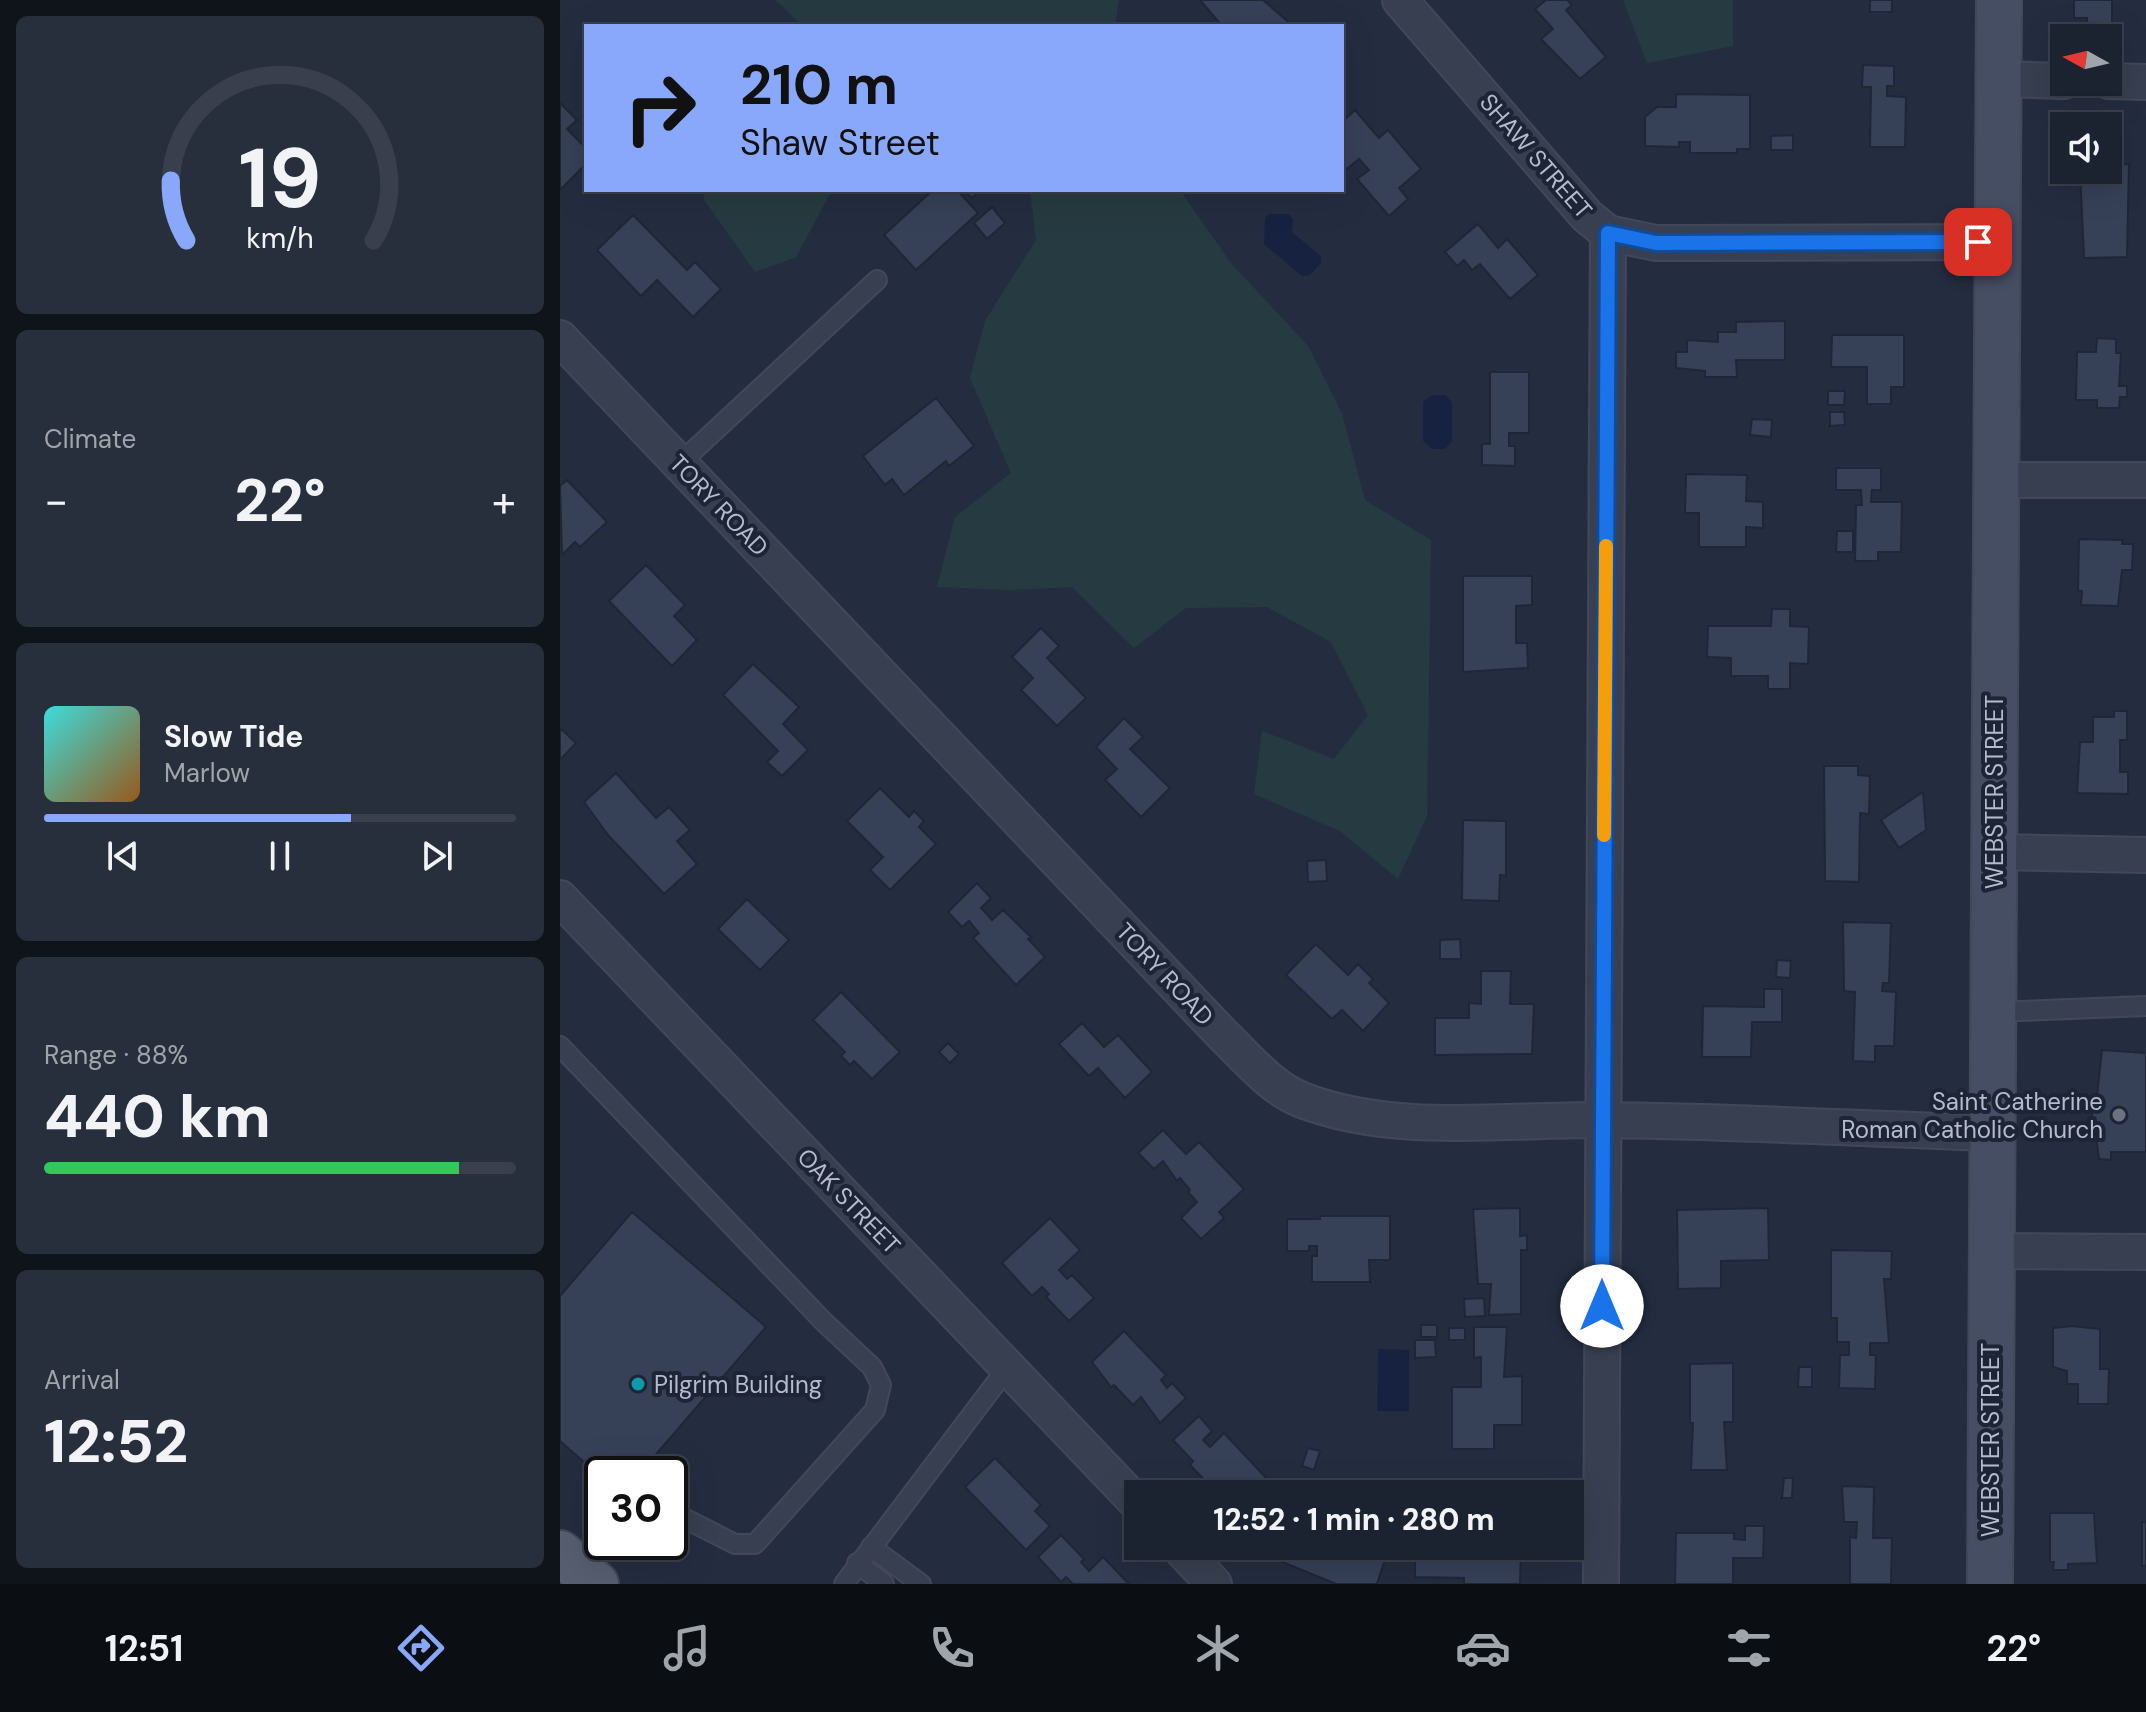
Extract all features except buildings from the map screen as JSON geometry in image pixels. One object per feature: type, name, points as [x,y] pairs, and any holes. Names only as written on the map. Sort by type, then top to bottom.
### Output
[{"type":"main road","points":[[560,1553],[596,1584]]},
{"type":"street","name":"SHAW STREET","points":[[1400,0],[1570,198],[1608,233],[1656,243],[1995,242]]},
{"type":"street","name":"WEBSTER STREET","points":[[1990,1584],[1995,242],[1999,0]]},
{"type":"street","points":[[1999,79],[2050,81]]},
{"type":"street","points":[[2122,81],[2146,82]]},
{"type":"street","points":[[1601,1584],[1608,233]]},
{"type":"street","name":"TORY ROAD","points":[[560,338],[1223,1035],[1268,1078],[1301,1100],[1380,1118],[1459,1124],[1603,1120],[1991,1133]]},
{"type":"street","points":[[1996,480],[2146,480]]},
{"type":"street","points":[[1993,852],[2146,855]]},
{"type":"street","name":"OAK STREET","points":[[560,898],[1124,1489]]},
{"type":"street","points":[[1991,1251],[2146,1252]]},
{"type":"street","points":[[1191,1560],[1214,1584]]},
{"type":"lane","points":[[679,464],[877,280]]},
{"type":"lane","points":[[1993,1012],[2146,1006]]},
{"type":"lane","points":[[560,1046],[824,1322],[872,1367],[881,1385],[875,1410],[755,1544],[735,1544],[688,1520]]},
{"type":"lane","points":[[844,1584],[1008,1367]]},
{"type":"lane","points":[[871,1547],[921,1584]]},
{"type":"lane","points":[[857,1563],[884,1584]]},
{"type":"green space","points":[[776,0],[1119,0],[1115,24],[800,24]]},
{"type":"green space","points":[[1623,0],[1733,0],[1733,46],[1647,63]]},
{"type":"green space","points":[[705,192],[831,192],[796,257],[755,272],[703,198]]},
{"type":"green space","points":[[1030,192],[1181,192],[1230,262],[1308,346],[1342,414],[1365,500],[1431,540],[1427,816],[1398,879],[1340,831],[1254,794],[1262,731],[1334,759],[1368,715],[1331,642],[1267,607],[1186,608],[1134,648],[1072,587],[1009,590],[937,587],[955,517],[1011,473],[970,378],[985,321],[1036,240]]},
{"type":"water","points":[[1269,214],[1289,214],[1293,219],[1292,232],[1321,256],[1321,263],[1309,276],[1302,276],[1264,244],[1265,218]]},
{"type":"water","points":[[1432,395],[1445,395],[1452,402],[1452,441],[1445,449],[1432,449],[1423,441],[1423,402]]},
{"type":"water","points":[[1378,1349],[1409,1350],[1409,1411],[1377,1411]]},
{"type":"slow traffic","points":[[1604,835],[1606,546]]},
{"type":"place","name":"Saint Catherine Roman Catholic Church","points":[[2119,1115]]},
{"type":"place","name":"Pilgrim Building","points":[[638,1384]]},
{"type":"route","points":[[1602,1306],[1608,233],[1656,243],[1978,242]]}]
